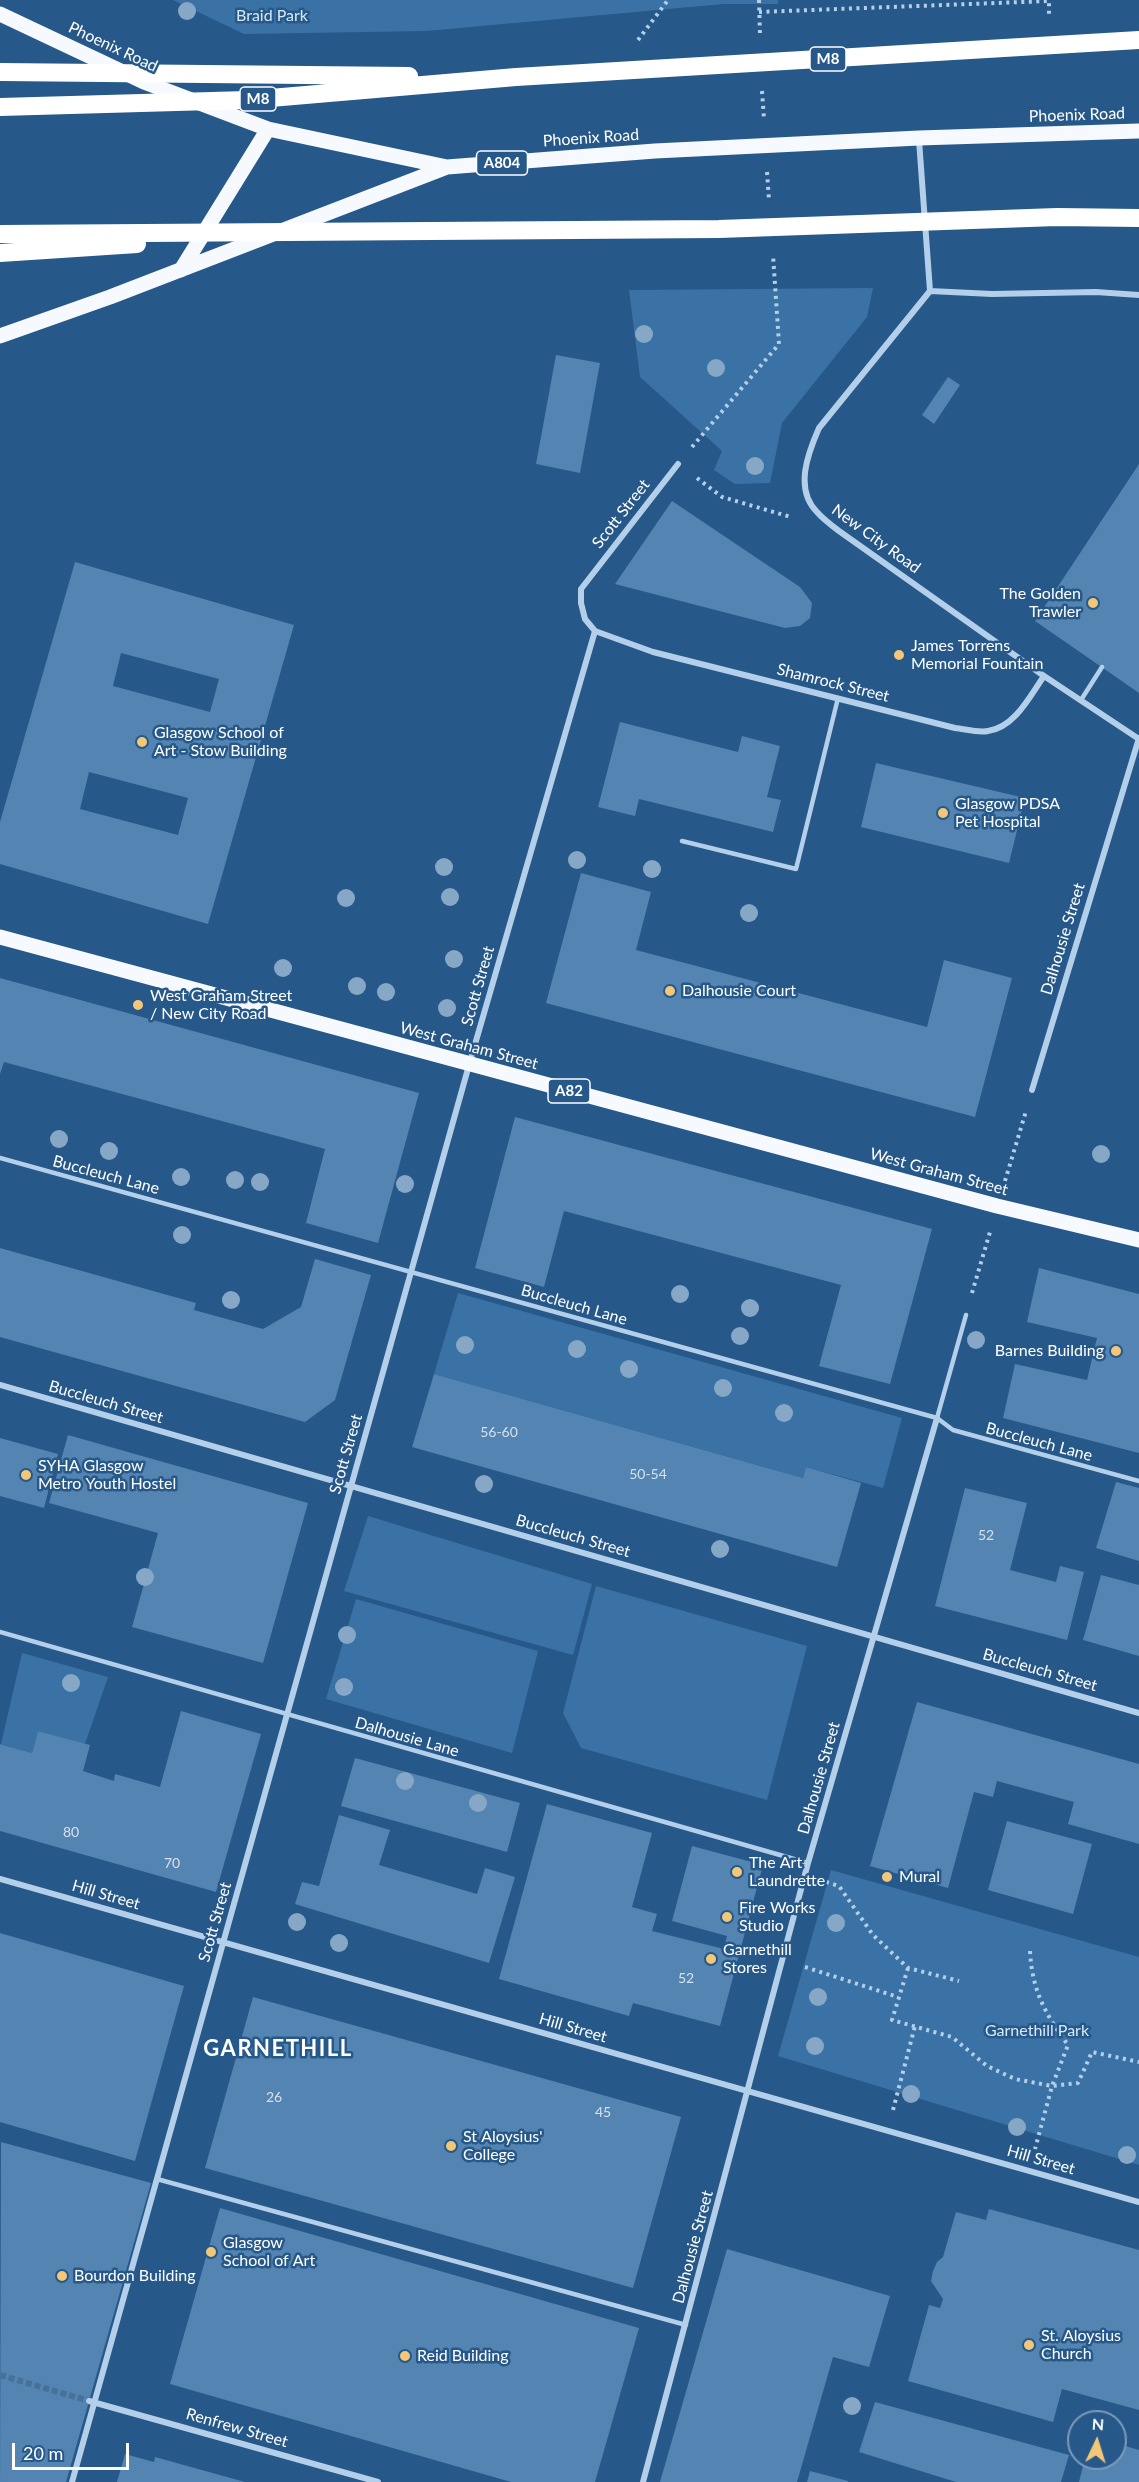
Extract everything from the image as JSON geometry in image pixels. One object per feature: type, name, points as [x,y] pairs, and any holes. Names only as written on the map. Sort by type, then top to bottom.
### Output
[{"type":"highway","name":"M8","points":[[0,107],[247,100],[516,77],[1139,40]]},
{"type":"highway","points":[[0,72],[516,77]]},
{"type":"highway","points":[[0,234],[719,229],[1058,217],[1139,219]]},
{"type":"highway","points":[[0,253],[358,232]]},
{"type":"main road","name":"Phoenix Road","points":[[0,15],[144,82],[268,129],[447,167],[739,147],[1139,131]]},
{"type":"main road","points":[[181,270],[268,129]]},
{"type":"main road","name":"A804","points":[[0,336],[181,270],[447,167]]},
{"type":"main road","name":"West Graham Street","points":[[0,938],[998,1206],[1139,1240]]},
{"type":"street","points":[[919,138],[930,291],[992,294],[1096,292],[1139,295]]},
{"type":"street","name":"New City Road","points":[[930,291],[819,428],[807,453],[804,473],[809,500],[815,511],[839,531],[1044,676],[1139,739]]},
{"type":"street","name":"Scott Street","points":[[72,2482],[92,2401],[157,2179],[469,1065],[595,630],[585,619],[581,603],[581,589],[678,464]]},
{"type":"street","name":"Shamrock Street","points":[[595,630],[653,652],[955,728],[987,732],[1003,727],[1021,709],[1044,676]]},
{"type":"street","name":"Dalhousie Street","points":[[1032,1090],[1139,739]]},
{"type":"street","name":"Buccleuch Street","points":[[0,1385],[1139,1713]]},
{"type":"street","name":"Dalhousie Street","points":[[643,2482],[808,1863],[937,1418]]},
{"type":"street","name":"Hill Street","points":[[0,1879],[1139,2202]]},
{"type":"street","name":"Renfrew Street","points":[[92,2401],[378,2482]]},
{"type":"lane","points":[[1081,700],[1102,667]]},
{"type":"lane","points":[[682,841],[796,869],[838,698]]},
{"type":"lane","name":"Buccleuch Lane","points":[[0,1158],[937,1418],[953,1431],[1139,1481]]},
{"type":"lane","name":"Dalhousie Street","points":[[937,1418],[966,1315]]},
{"type":"lane","name":"Dalhousie Lane","points":[[0,1632],[808,1863]]},
{"type":"lane","points":[[157,2179],[686,2325]]},
{"type":"path","points":[[759,0],[759,12],[1049,1],[1050,22]]},
{"type":"path","points":[[779,344],[678,464],[722,497],[839,531]]},
{"type":"path","points":[[1015,1148],[1032,1090]]},
{"type":"path","points":[[966,1315],[983,1257]]},
{"type":"path","points":[[805,1876],[839,1886],[873,1935],[908,1968],[960,1980]]},
{"type":"path","points":[[1029,2170],[1052,2086],[1068,2045],[1052,2024],[1032,1978],[1030,1952]]},
{"type":"path","points":[[782,1960],[898,1996]]},
{"type":"path","points":[[908,1968],[892,2020],[952,2037],[987,2066],[1016,2079],[1052,2086],[1078,2083],[1092,2052],[1139,2062]]},
{"type":"path","points":[[888,2131],[915,2026]]},
{"type":"green space","name":"Braid Park","points":[[173,0],[778,0],[778,4],[723,4],[426,31],[244,34]]},
{"type":"green space","points":[[873,288],[867,317],[782,423],[770,483],[735,484],[714,470],[722,451],[640,377],[629,290]]},
{"type":"green space","points":[[458,1293],[902,1418],[883,1488],[806,1467],[803,1478],[434,1374]]},
{"type":"green space","points":[[368,1516],[592,1584],[573,1655],[344,1591]]},
{"type":"green space","points":[[596,1586],[807,1646],[767,1800],[581,1748],[563,1713]]},
{"type":"green space","points":[[356,1599],[538,1651],[512,1753],[326,1699]]},
{"type":"green space","points":[[22,1653],[108,1677],[85,1744],[38,1731],[32,1753],[1,1744]]},
{"type":"green space","name":"Garnethill Park","points":[[831,1870],[1139,1957],[1139,2165],[778,2056]]},
{"type":"building","points":[[556,355],[600,363],[580,473],[536,464]]},
{"type":"building","points":[[948,377],[960,385],[934,424],[922,415]]},
{"type":"building","points":[[1139,464],[1139,693],[1035,621]]},
{"type":"building","points":[[672,501],[800,587],[812,603],[810,618],[800,626],[785,628],[615,584]]},
{"type":"building","name":"Glasgow School of Art - Stow Building","points":[[75,562],[294,625],[208,924],[0,864],[0,822]],"holes":[[[121,653],[219,679],[210,712],[113,686]],[[89,772],[188,798],[178,835],[80,809]]]},
{"type":"building","points":[[620,722],[738,752],[742,736],[780,746],[767,797],[781,800],[773,832],[639,799],[635,816],[598,807]]},
{"type":"building","name":"Glasgow PDSA Pet Hospital","points":[[876,763],[1025,798],[1009,863],[861,827]]},
{"type":"building","name":"Dalhousie Court","points":[[581,873],[651,892],[636,950],[927,1027],[944,960],[1012,978],[975,1117],[546,1003]]},
{"type":"building","points":[[0,978],[419,1093],[378,1243],[306,1223],[325,1149],[4,1062],[0,1074]]},
{"type":"building","points":[[515,1117],[932,1229],[890,1384],[819,1366],[841,1285],[564,1211],[544,1287],[475,1268]]},
{"type":"building","points":[[0,1248],[196,1303],[194,1310],[263,1329],[301,1307],[315,1259],[371,1275],[335,1400],[305,1422],[0,1337]]},
{"type":"building","name":"Barnes Building","points":[[1039,1268],[1139,1294],[1139,1453],[1003,1418],[1015,1364],[1087,1380],[1097,1338],[1027,1322]]},
{"type":"building","points":[[434,1374],[803,1478],[806,1467],[861,1483],[837,1567],[412,1447]]},
{"type":"building","points":[[68,1435],[308,1503],[263,1663],[132,1627],[158,1533],[49,1503]]},
{"type":"building","name":"SYHA Glasgow Metro Youth Hostel","points":[[0,1438],[58,1454],[44,1508],[0,1496]]},
{"type":"building","points":[[1116,1482],[1139,1488],[1139,1561],[1096,1548]]},
{"type":"building","points":[[965,1488],[1027,1503],[1010,1570],[1056,1582],[1060,1566],[1084,1572],[1067,1640],[935,1606]]},
{"type":"building","points":[[1101,1575],[1139,1585],[1139,1656],[1083,1640]]},
{"type":"building","points":[[917,1702],[1139,1764],[1139,1844],[1068,1824],[1074,1802],[997,1781],[993,1797],[974,1792],[948,1888],[870,1866]]},
{"type":"building","points":[[181,1711],[261,1734],[216,1892],[0,1831],[0,1744],[32,1753],[38,1731],[90,1745],[83,1771],[114,1781],[115,1774],[160,1787]]},
{"type":"building","points":[[355,1758],[520,1803],[507,1852],[341,1806]]},
{"type":"building","points":[[547,1804],[652,1833],[632,1907],[657,1914],[652,1931],[724,1949],[727,1936],[672,1921],[692,1846],[763,1865],[720,2026],[633,2003],[629,2016],[499,1979]]},
{"type":"building","points":[[339,1815],[390,1830],[379,1865],[477,1894],[485,1868],[515,1877],[489,1963],[295,1904],[302,1882],[319,1886]]},
{"type":"building","points":[[1007,1821],[1092,1844],[1073,1914],[988,1890]]},
{"type":"building","points":[[0,1933],[184,1986],[135,2161],[0,2122]]},
{"type":"building","points":[[253,1997],[681,2117],[633,2288],[205,2168]]},
{"type":"building","name":"Bourdon Building","points":[[1,2142],[151,2183],[66,2482],[0,2482]]},
{"type":"building","name":"Reid Building","points":[[220,2208],[639,2328],[595,2482],[511,2482],[170,2384]]},
{"type":"building","name":"St. Aloysius Church","points":[[989,2209],[1139,2250],[1139,2410],[1062,2389],[1053,2422],[908,2381],[929,2305],[940,2308],[943,2299],[931,2281],[937,2262],[943,2257],[956,2212],[986,2220]]},
{"type":"building","points":[[727,2249],[890,2296],[869,2367],[833,2357],[797,2482],[660,2482]]},
{"type":"building","points":[[875,2402],[1067,2454],[1067,2462],[1061,2482],[956,2482],[859,2452]]},
{"type":"building","points":[[1127,2446],[1139,2450],[1139,2482],[1079,2482],[1082,2470],[1127,2470]]},
{"type":"building","points":[[125,2454],[154,2462],[155,2457],[245,2482],[117,2482]]},
{"type":"building","points":[[810,2471],[848,2481],[848,2482],[807,2482]]},
{"type":"tunnel","points":[[0,2375],[89,2401]]},
{"type":"place","name":"The Golden Trawler","points":[[1093,603]]},
{"type":"place","name":"James Torrens Memorial Fountain","points":[[899,655]]},
{"type":"place","name":"Glasgow School of Art - Stow Building","points":[[142,742]]},
{"type":"place","name":"Glasgow PDSA Pet Hospital","points":[[943,813]]},
{"type":"place","name":"Dalhousie Court","points":[[670,991]]},
{"type":"place","name":"West Graham Street / New City Road","points":[[138,1005]]},
{"type":"place","name":"Barnes Building","points":[[1116,1351]]},
{"type":"place","name":"SYHA Glasgow Metro Youth Hostel","points":[[26,1475]]},
{"type":"place","name":"The Art Laundrette","points":[[737,1872]]},
{"type":"place","name":"Mural","points":[[887,1877]]},
{"type":"place","name":"Fire Works Studio","points":[[727,1917]]},
{"type":"place","name":"Garnethill Stores","points":[[711,1959]]},
{"type":"place","name":"St Aloysius' College","points":[[451,2146]]},
{"type":"place","name":"Glasgow School of Art","points":[[211,2252]]},
{"type":"place","name":"Bourdon Building","points":[[62,2276]]},
{"type":"place","name":"St. Aloysius Church","points":[[1029,2345]]},
{"type":"place","name":"Reid Building","points":[[405,2356]]},
{"type":"district","name":"GARNETHILL","points":[[278,2049]]}]
